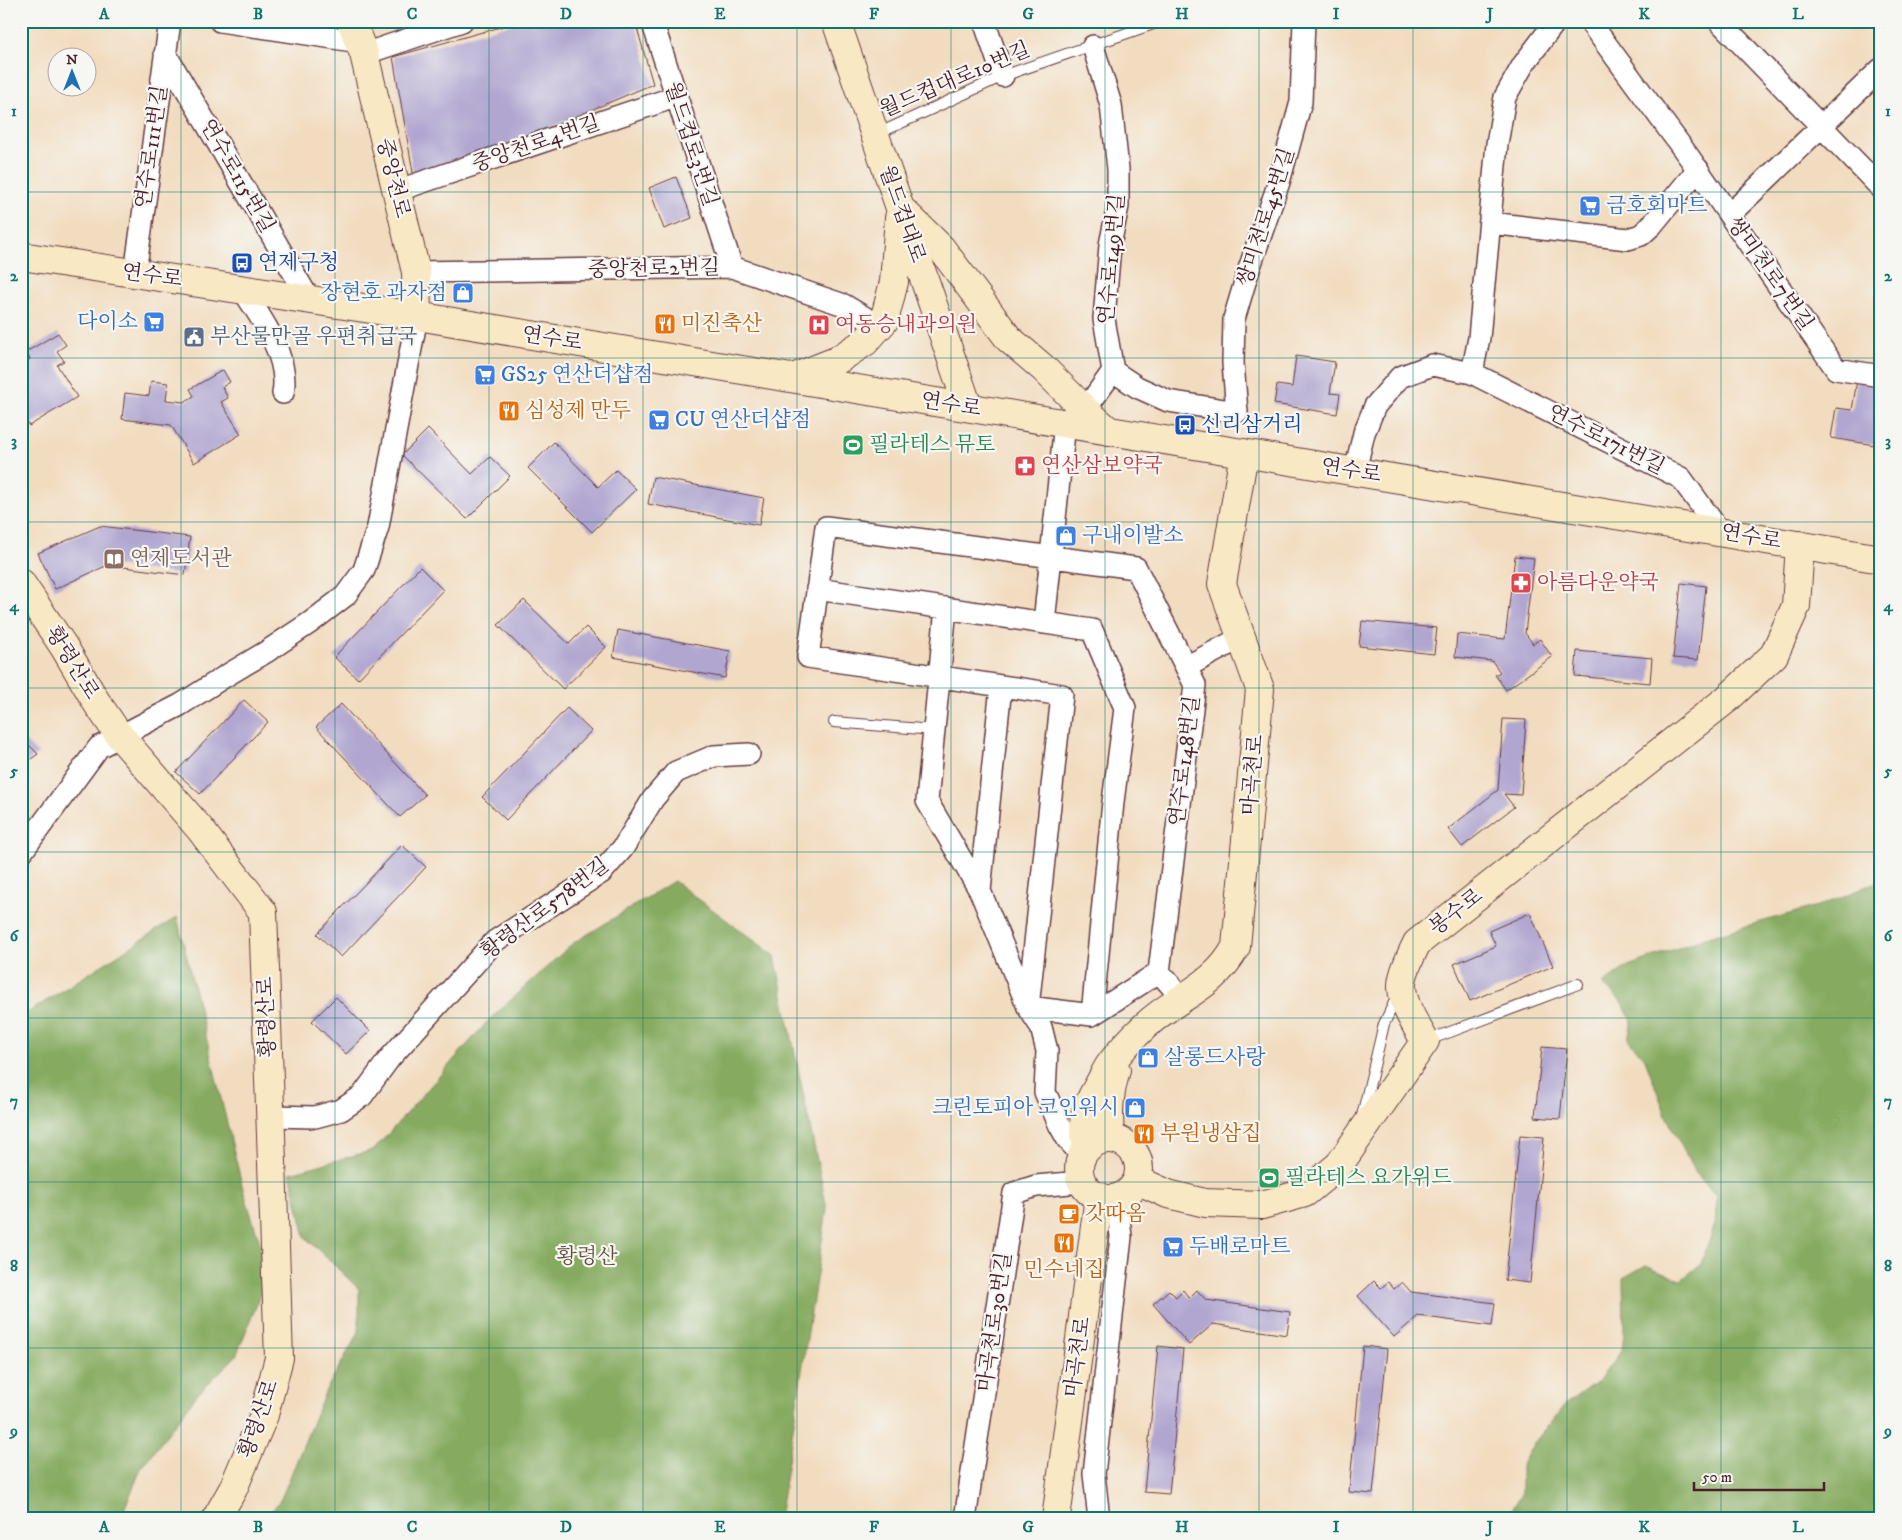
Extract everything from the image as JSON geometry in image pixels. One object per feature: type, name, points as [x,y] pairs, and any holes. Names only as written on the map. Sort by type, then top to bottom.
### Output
[{"type":"street","name":"연수로111번길","points":[[135,274],[170,21]]},
{"type":"street","points":[[220,21],[358,39],[462,21]]},
{"type":"street","name":"월드컵로3번길","points":[[652,21],[675,97],[732,267]]},
{"type":"street","name":"월드컵대로","points":[[836,21],[968,407]]},
{"type":"street","points":[[984,21],[1003,76]]},
{"type":"street","name":"쌍미천로45번길","points":[[1113,371],[1137,388],[1168,401],[1237,412],[1233,363],[1234,319],[1279,182],[1301,102],[1304,21]]},
{"type":"street","points":[[1472,373],[1479,338],[1497,144],[1505,97],[1523,65],[1556,21]]},
{"type":"street","name":"쌍미천로7번길","points":[[1589,21],[1698,169],[1836,369],[1881,376]]},
{"type":"street","points":[[1719,21],[1881,188]]},
{"type":"street","name":"중앙천로","points":[[358,39],[416,272],[417,316]]},
{"type":"street","name":"연수로149번길","points":[[1093,46],[1111,105],[1118,169],[1118,206],[1110,245],[1104,319],[1113,371]]},
{"type":"street","name":"연수로115번길","points":[[165,54],[309,299]]},
{"type":"street","points":[[1729,215],[1881,68]]},
{"type":"street","name":"중앙천로4번길","points":[[396,191],[675,97]]},
{"type":"street","points":[[1490,223],[1628,239],[1641,235],[1652,225],[1698,169]]},
{"type":"street","points":[[900,209],[941,248],[1009,339],[1043,368],[1075,417]]},
{"type":"street","points":[[793,378],[836,361],[865,342],[884,321],[892,294],[900,209]]},
{"type":"street","name":"연수로","points":[[21,256],[417,316],[968,407],[1075,417],[1109,431],[1881,558]]},
{"type":"street","name":"중앙천로2번길","points":[[416,272],[455,273],[732,267],[844,305],[879,326]]},
{"type":"street","points":[[242,289],[262,319],[281,361],[285,384],[283,393]]},
{"type":"street","points":[[21,853],[99,747],[180,705],[311,622],[345,596],[364,570],[378,527],[417,316]]},
{"type":"street","name":"연수로171번길","points":[[1354,471],[1364,433],[1375,406],[1400,377],[1432,365],[1472,373],[1682,478],[1720,532]]},
{"type":"street","points":[[1044,623],[1051,557],[1075,417],[1113,371]]},
{"type":"street","name":"마곡천로","points":[[1056,1519],[1099,1192],[1078,1169],[1094,1147],[1084,1137],[1084,1117],[1089,1102],[1109,1066],[1121,1051],[1145,1026],[1218,973],[1229,960],[1236,947],[1260,689],[1222,584],[1244,453]]},
{"type":"street","name":"연수로148번길","points":[[1028,1007],[1062,695],[808,657],[826,527],[1136,568],[1195,686],[1159,972]]},
{"type":"street","name":"봉수로","points":[[1425,1041],[1408,1010],[1402,986],[1411,954],[1417,943],[1727,699],[1774,655],[1796,606],[1800,545]]},
{"type":"street","name":"황령산로","points":[[21,583],[119,735],[200,829],[263,912],[279,1358],[264,1415],[233,1489],[216,1519]]},
{"type":"street","points":[[817,589],[1092,630],[1125,708],[1113,802],[1092,1015]]},
{"type":"street","points":[[946,608],[927,801],[980,891],[1028,1007],[1041,1027],[1047,1050],[1045,1092],[1058,1124],[1068,1140],[1094,1147],[1125,1144],[1135,1153],[1139,1167],[1137,1180],[1130,1192],[1099,1192],[1121,1237],[1094,1474],[1099,1519]]},
{"type":"street","points":[[1186,667],[1242,637]]},
{"type":"street","points":[[980,891],[1001,686]]},
{"type":"street","name":"황령산로578번길","points":[[271,1116],[315,1117],[341,1110],[362,1096],[389,1059],[495,941],[601,873],[623,848],[653,799],[676,772],[714,756],[749,754]]},
{"type":"street","points":[[1028,1007],[1092,1015],[1159,972],[1182,998]]},
{"type":"street","points":[[1137,1180],[1168,1194],[1205,1203],[1262,1205],[1305,1193],[1339,1165],[1425,1041]]},
{"type":"street","name":"마곡천로30번길","points":[[965,1519],[1014,1193],[1036,1186],[1099,1192]]},
{"type":"lane","name":"월드컵대로10번길","points":[[875,135],[1003,76],[1162,21]]},
{"type":"lane","points":[[834,722],[934,730]]},
{"type":"lane","points":[[1425,1041],[1578,984]]},
{"type":"lane","points":[[1356,1141],[1384,1024],[1402,986]]},
{"type":"green space","points":[[1881,880],[1881,1519],[1451,1519],[1454,1512],[1478,1509],[1508,1516],[1521,1495],[1521,1466],[1534,1443],[1566,1404],[1600,1379],[1622,1350],[1624,1332],[1623,1278],[1646,1265],[1681,1280],[1701,1264],[1715,1224],[1717,1197],[1695,1172],[1667,1118],[1645,1059],[1628,1039],[1632,1020],[1620,1000],[1603,984],[1628,966],[1711,936],[1828,903]]},
{"type":"green space","name":"황령산","points":[[674,881],[775,956],[827,1209],[779,1519],[266,1519],[281,1499],[326,1390],[359,1332],[359,1289],[305,1237],[290,1173],[374,1150],[488,1021],[572,944]]},
{"type":"green space","points":[[177,917],[243,1189],[260,1243],[263,1289],[236,1356],[196,1396],[141,1469],[120,1519],[21,1519],[21,1017]]},
{"type":"building","points":[[522,21],[635,21],[653,84],[415,184],[393,57]]},
{"type":"building","points":[[676,177],[692,218],[664,229],[649,188]]},
{"type":"building","points":[[58,333],[66,345],[57,351],[64,361],[57,365],[77,397],[29,426],[21,412],[21,364],[30,359],[26,352]]},
{"type":"building","points":[[1296,356],[1335,362],[1330,393],[1340,394],[1337,414],[1274,404],[1277,385],[1292,387]]},
{"type":"building","points":[[223,370],[230,382],[222,387],[228,398],[221,402],[241,434],[194,463],[171,425],[122,419],[125,393],[149,396],[151,381],[168,383],[166,400],[184,402],[194,396],[190,389]]},
{"type":"building","points":[[1857,380],[1881,384],[1878,412],[1881,413],[1881,446],[1831,438],[1836,408],[1852,410]]},
{"type":"building","points":[[428,429],[472,474],[490,457],[510,476],[467,519],[402,455]]},
{"type":"building","points":[[554,442],[598,487],[616,470],[636,489],[592,532],[528,468]]},
{"type":"building","points":[[653,477],[764,498],[759,525],[648,504]]},
{"type":"building","name":"연제도서관","points":[[100,526],[190,537],[185,575],[108,565],[55,589],[38,553]]},
{"type":"building","points":[[1515,556],[1534,558],[1525,633],[1533,644],[1540,639],[1552,657],[1506,690],[1495,675],[1500,672],[1492,661],[1455,657],[1457,634],[1505,639]]},
{"type":"building","points":[[420,567],[443,590],[358,679],[334,657]]},
{"type":"building","points":[[1681,583],[1706,586],[1698,660],[1673,658]]},
{"type":"building","points":[[524,600],[569,644],[586,627],[606,647],[563,689],[498,625]]},
{"type":"building","points":[[1362,621],[1437,628],[1434,654],[1359,646]]},
{"type":"building","points":[[618,630],[730,651],[725,678],[613,657]]},
{"type":"building","points":[[1577,651],[1652,658],[1650,683],[1575,676]]},
{"type":"building","points":[[244,700],[268,722],[200,794],[176,772]]},
{"type":"building","points":[[341,704],[425,795],[400,817],[316,727]]},
{"type":"building","points":[[567,708],[591,731],[506,820],[482,797]]},
{"type":"building","points":[[1503,719],[1526,720],[1521,795],[1504,794],[1514,807],[1462,847],[1448,829],[1498,790]]},
{"type":"building","points":[[21,737],[38,754],[21,766]]},
{"type":"building","points":[[402,845],[426,867],[341,957],[317,934]]},
{"type":"building","points":[[1530,913],[1553,966],[1470,1001],[1454,964],[1496,946],[1489,931]]},
{"type":"building","points":[[336,997],[370,1031],[346,1054],[312,1021]]},
{"type":"building","points":[[1542,1047],[1567,1049],[1560,1119],[1535,1117]]},
{"type":"building","points":[[1520,1135],[1544,1137],[1530,1283],[1505,1280]]},
{"type":"building","points":[[1374,1281],[1381,1288],[1388,1282],[1394,1289],[1402,1282],[1411,1292],[1495,1303],[1492,1326],[1418,1316],[1394,1337],[1358,1296]]},
{"type":"building","points":[[1169,1290],[1176,1297],[1183,1290],[1189,1298],[1197,1290],[1206,1300],[1290,1312],[1287,1335],[1213,1324],[1189,1345],[1153,1304]]},
{"type":"building","points":[[1158,1346],[1183,1349],[1169,1494],[1144,1492]]},
{"type":"building","points":[[1363,1346],[1387,1349],[1373,1494],[1349,1492]]},
{"type":"place","name":"금호회마트","points":[[1590,206]]},
{"type":"place","name":"연제구청","points":[[242,263]]},
{"type":"place","name":"장현호 과자점","points":[[463,293]]},
{"type":"place","name":"다이소","points":[[154,322]]},
{"type":"place","name":"미진축산","points":[[665,324]]},
{"type":"place","name":"여동승내과의원","points":[[819,325]]},
{"type":"place","name":"부산물만골 우편취급국","points":[[194,337]]},
{"type":"place","name":"GS25 연산더샵점","points":[[485,375]]},
{"type":"place","name":"심성제 만두","points":[[509,411]]},
{"type":"place","name":"CU 연산더샵점","points":[[659,420]]},
{"type":"place","name":"신리삼거리","points":[[1185,425]]},
{"type":"place","name":"필라테스 뮤토","points":[[853,445]]},
{"type":"place","name":"연산삼보약국","points":[[1025,466]]},
{"type":"place","name":"구내이발소","points":[[1066,536]]},
{"type":"place","name":"연제도서관","points":[[114,559]]},
{"type":"place","name":"아름다운약국","points":[[1521,583]]},
{"type":"place","name":"살롱드사랑","points":[[1148,1058]]},
{"type":"place","name":"크린토피아 코인워시","points":[[1135,1108]]},
{"type":"place","name":"부원냉삼집","points":[[1144,1134]]},
{"type":"place","name":"필라테스 요가위드","points":[[1269,1178]]},
{"type":"place","name":"갓따옴","points":[[1069,1214]]},
{"type":"place","name":"민수네집","points":[[1064,1243]]},
{"type":"place","name":"두배로마트","points":[[1173,1247]]}]
